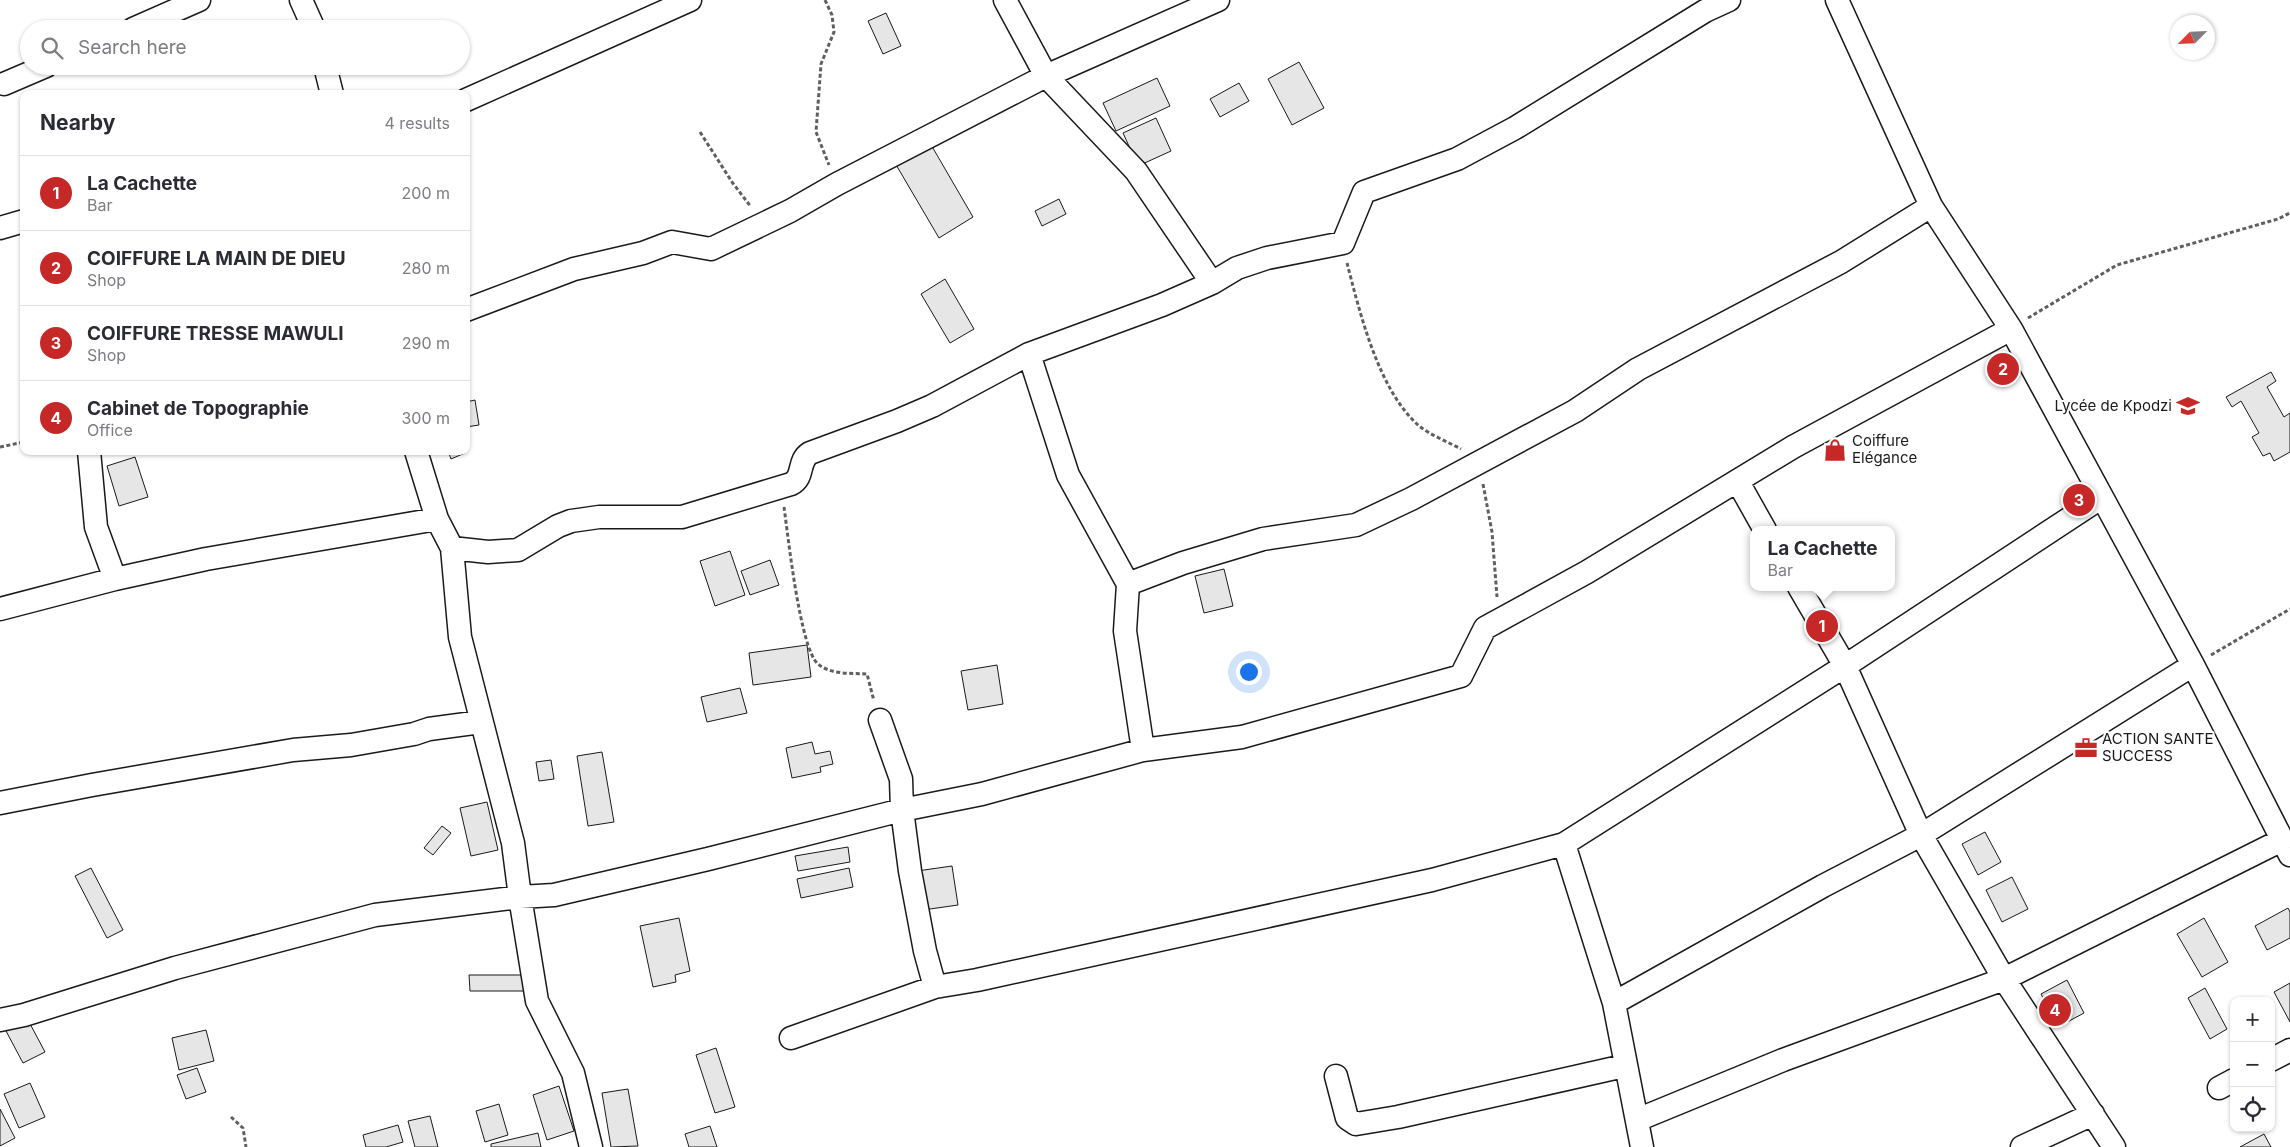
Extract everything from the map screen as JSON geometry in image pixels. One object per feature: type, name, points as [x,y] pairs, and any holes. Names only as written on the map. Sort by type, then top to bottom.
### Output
[{"type":"street","points":[[153,20],[199,0]]},
{"type":"street","points":[[302,0],[310,20]]},
{"type":"street","points":[[470,98],[690,0]]},
{"type":"street","points":[[1005,0],[1046,76],[1136,171],[1212,283]]},
{"type":"street","points":[[470,308],[574,269],[643,254],[672,242],[711,249],[763,224],[1046,76],[1218,0]]},
{"type":"street","points":[[452,548],[488,552],[518,550],[558,526],[571,521],[599,517],[682,516],[795,482],[799,478],[802,461],[810,453],[932,406],[1028,354],[1162,305],[1212,283],[1236,268],[1267,258],[1342,243],[1364,192],[1457,159],[1515,128],[1705,11],[1730,0]]},
{"type":"street","points":[[1637,1120],[1783,1060],[2004,979],[2286,847],[2193,665],[2011,329],[1931,206],[1837,0]]},
{"type":"street","points":[[4,84],[25,75]]},
{"type":"street","points":[[327,75],[331,90]]},
{"type":"street","points":[[1128,584],[1183,563],[1262,539],[1356,524],[1411,499],[1480,460],[1574,411],[1638,369],[1841,262],[1931,206]]},
{"type":"street","points":[[0,228],[20,222]]},
{"type":"street","points":[[0,1020],[24,1015],[175,968],[375,915],[520,897],[554,896],[708,860],[902,810],[982,794],[1143,750],[1242,737],[1461,676],[1485,628],[1587,572],[1793,447],[2011,329]]},
{"type":"street","points":[[1028,354],[1068,474],[1128,584],[1125,631],[1143,750]]},
{"type":"street","points":[[89,455],[96,527],[115,579]]},
{"type":"street","points":[[417,455],[437,519],[452,548],[460,637],[510,827],[537,1001],[573,1073],[591,1147]]},
{"type":"street","points":[[1738,482],[1763,526]]},
{"type":"street","points":[[791,1038],[935,987],[977,980],[1432,880],[1564,844],[1845,666],[2102,497]]},
{"type":"street","points":[[0,609],[115,579],[283,545],[364,533],[437,519]]},
{"type":"street","points":[[1801,591],[1845,666],[1921,835],[2004,979],[2114,1147]]},
{"type":"street","points":[[1614,1002],[1823,886],[1921,835],[2193,665]]},
{"type":"street","points":[[880,720],[901,779],[902,810],[925,951],[935,987]]},
{"type":"street","points":[[0,803],[293,750],[351,745],[414,734],[429,729],[481,722]]},
{"type":"street","points":[[1564,844],[1614,1002],[1624,1066],[1642,1147]]},
{"type":"street","points":[[2275,1058],[2290,1050]]},
{"type":"street","points":[[1336,1076],[1347,1118],[1356,1124],[1398,1117],[1624,1066]]},
{"type":"street","points":[[2022,1147],[2093,1114]]},
{"type":"path","points":[[825,0],[832,15],[834,32],[821,64],[816,132],[837,184]]},
{"type":"path","points":[[700,132],[732,182],[763,224]]},
{"type":"path","points":[[2011,329],[2117,265],[2290,213]]},
{"type":"path","points":[[1342,243],[1360,313],[1376,356],[1395,396],[1419,425],[1480,460],[1492,532],[1498,604]]},
{"type":"path","points":[[0,447],[20,443]]},
{"type":"path","points":[[780,486],[806,640],[817,664],[832,672],[867,674],[880,720]]},
{"type":"path","points":[[2193,665],[2290,609]]},
{"type":"path","points":[[231,1117],[243,1128],[246,1147]]},
{"type":"building","points":[[886,13],[901,46],[883,54],[868,21]]},
{"type":"building","points":[[1299,62],[1324,108],[1292,125],[1268,79]]},
{"type":"building","points":[[1157,78],[1170,106],[1116,131],[1103,103]]},
{"type":"building","points":[[1239,83],[1249,101],[1220,117],[1210,99]]},
{"type":"building","points":[[1156,118],[1171,151],[1138,166],[1123,133]]},
{"type":"building","points":[[930,143],[973,217],[939,238],[895,163]]},
{"type":"building","points":[[1059,199],[1066,214],[1042,226],[1035,211]]},
{"type":"building","points":[[945,279],[974,329],[950,343],[921,294]]},
{"type":"building","points":[[2271,372],[2276,381],[2267,387],[2284,417],[2290,413],[2290,452],[2274,461],[2270,453],[2263,456],[2252,437],[2259,433],[2241,401],[2232,407],[2226,397]]},
{"type":"building","points":[[475,400],[479,425],[470,426],[470,401]]},
{"type":"building","points":[[450,455],[460,455],[451,459]]},
{"type":"building","points":[[135,457],[148,497],[119,506],[107,466]]},
{"type":"building","points":[[730,551],[745,595],[715,606],[700,561]]},
{"type":"building","points":[[770,560],[779,585],[750,595],[741,571]]},
{"type":"building","points":[[1224,569],[1233,606],[1204,613],[1195,576]]},
{"type":"building","points":[[807,645],[811,677],[753,685],[749,653]]},
{"type":"building","points":[[997,665],[1003,704],[968,710],[961,671]]},
{"type":"building","points":[[740,688],[747,713],[707,722],[701,697]]},
{"type":"building","points":[[812,742],[815,754],[830,751],[833,764],[820,767],[821,772],[792,778],[786,748]]},
{"type":"building","points":[[602,752],[614,822],[588,826],[577,756]]},
{"type":"building","points":[[551,760],[554,779],[539,781],[536,762]]},
{"type":"building","points":[[487,802],[498,850],[471,856],[460,808]]},
{"type":"building","points":[[442,826],[451,833],[433,855],[424,848]]},
{"type":"building","points":[[1985,832],[2001,862],[1978,875],[1962,844]]},
{"type":"building","points":[[848,847],[850,862],[798,871],[795,856]]},
{"type":"building","points":[[952,866],[958,905],[923,910],[917,871]]},
{"type":"building","points":[[91,868],[123,930],[107,938],[75,876]]},
{"type":"building","points":[[849,868],[853,887],[801,898],[797,879]]},
{"type":"building","points":[[2012,877],[2028,909],[2002,922],[1986,890]]},
{"type":"building","points":[[2288,908],[2290,912],[2290,938],[2267,950],[2255,926]]},
{"type":"building","points":[[679,918],[690,971],[675,975],[676,982],[653,987],[640,926]]},
{"type":"building","points":[[2204,918],[2228,962],[2202,977],[2177,934]]},
{"type":"building","points":[[469,975],[524,975],[524,991],[470,991]]},
{"type":"building","points":[[2067,980],[2084,1013],[2058,1027],[2041,994]]},
{"type":"building","points":[[2290,983],[2290,1022],[2274,992]]},
{"type":"building","points":[[2205,988],[2227,1029],[2210,1039],[2188,998]]},
{"type":"building","points":[[28,1020],[45,1052],[23,1063],[6,1031]]},
{"type":"building","points":[[206,1030],[214,1061],[179,1070],[172,1038]]},
{"type":"building","points":[[716,1048],[735,1107],[715,1113],[696,1055]]},
{"type":"building","points":[[197,1068],[206,1092],[186,1099],[177,1075]]},
{"type":"building","points":[[30,1083],[45,1117],[19,1128],[4,1094]]},
{"type":"building","points":[[559,1086],[574,1131],[547,1140],[533,1095]]},
{"type":"building","points":[[628,1089],[638,1146],[611,1147],[602,1093]]},
{"type":"building","points":[[499,1104],[508,1135],[485,1142],[476,1111]]},
{"type":"building","points":[[0,1109],[15,1138],[0,1146]]},
{"type":"building","points":[[430,1116],[438,1147],[415,1147],[408,1121]]},
{"type":"building","points":[[398,1125],[403,1142],[386,1147],[366,1147],[363,1135]]},
{"type":"building","points":[[710,1126],[717,1147],[689,1147],[685,1134]]},
{"type":"building","points":[[538,1133],[541,1147],[491,1147],[491,1144]]},
{"type":"building","points":[[2264,1134],[2271,1147],[2240,1147]]},
{"type":"place","name":"COIFFURE LA MAIN DE DIEU","points":[[2003,369]]},
{"type":"place","name":"Lycée de Kpodzi","points":[[2188,406]]},
{"type":"place","name":"Coiffure Elégance","points":[[1835,450]]},
{"type":"place","name":"COIFFURE TRESSE MAWULI","points":[[2079,500]]},
{"type":"place","name":"La Cachette","points":[[1822,626]]},
{"type":"place","name":"ACTION SANTE SUCCESS","points":[[2086,748]]},
{"type":"place","name":"Cabinet de Topographie","points":[[2055,1010]]}]
